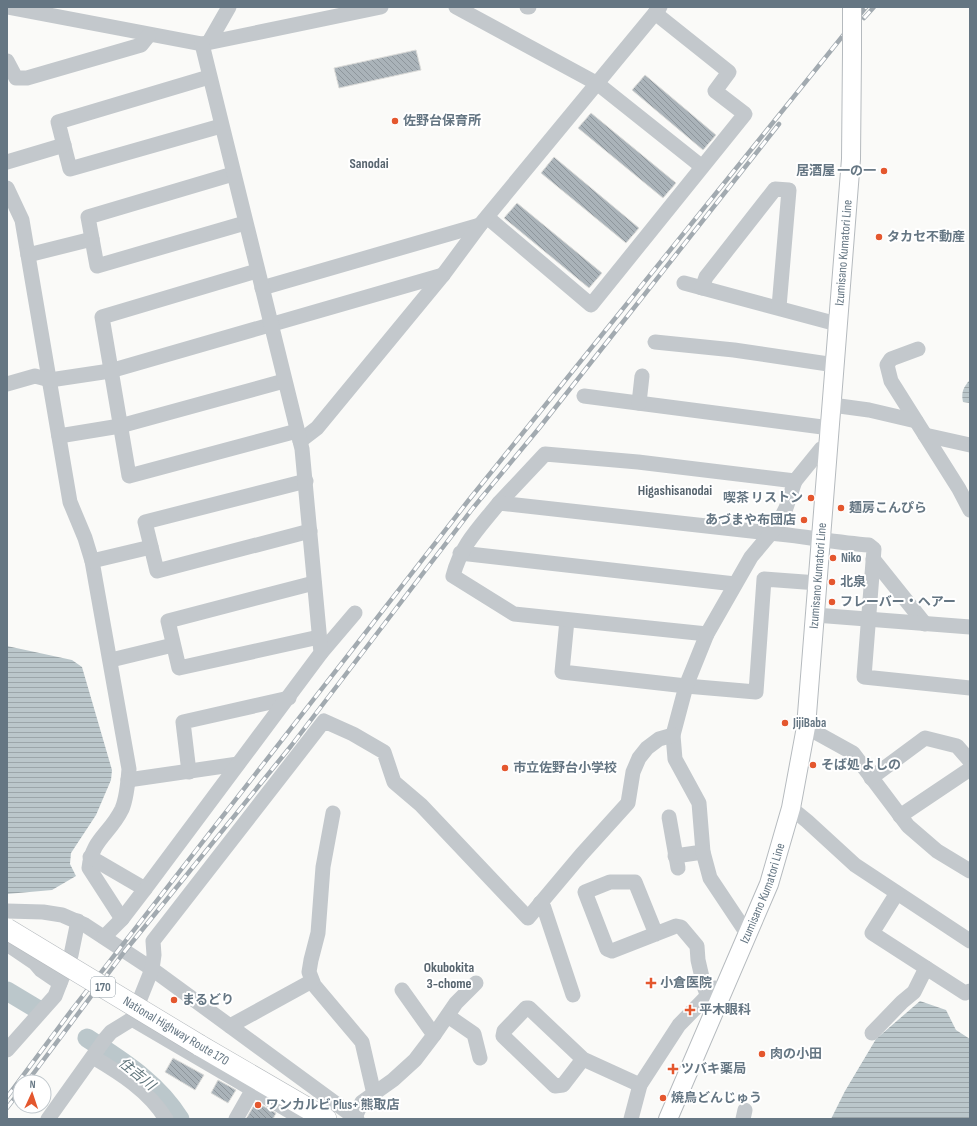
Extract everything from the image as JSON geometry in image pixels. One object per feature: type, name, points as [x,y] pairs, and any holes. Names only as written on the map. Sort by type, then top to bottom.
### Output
[{"type":"highway","name":"National Highway Route 170","points":[[7,929],[199,1045],[326,1119]]},
{"type":"main road","name":"Izumisano Kumatori Line","points":[[668,1119],[769,884],[791,808],[806,727],[851,159],[852,7]]},
{"type":"street","points":[[7,7],[149,35],[206,43],[380,7]]},
{"type":"street","points":[[229,7],[206,43],[209,77],[299,436],[306,481],[321,653]]},
{"type":"street","points":[[456,7],[598,84],[701,166]]},
{"type":"street","points":[[257,271],[102,317],[129,476],[299,436],[317,428],[443,276],[484,221],[658,10],[729,72],[715,91],[745,114],[701,166],[591,305],[484,221]]},
{"type":"street","points":[[7,60],[16,78],[27,78],[141,45],[149,35]]},
{"type":"street","points":[[209,77],[58,122],[70,169],[221,126]]},
{"type":"street","points":[[7,162],[64,145]]},
{"type":"street","points":[[233,174],[88,217],[97,266],[245,223]]},
{"type":"street","points":[[7,188],[22,220],[28,255],[54,462]]},
{"type":"street","points":[[702,288],[706,277],[775,188],[789,190],[779,307]]},
{"type":"street","points":[[262,288],[484,221]]},
{"type":"street","points":[[28,255],[92,239]]},
{"type":"street","points":[[7,384],[44,378],[110,371],[270,324],[443,276]]},
{"type":"street","points":[[684,283],[779,307],[837,324]]},
{"type":"street","points":[[655,342],[734,350],[835,366]]},
{"type":"street","points":[[918,349],[891,358],[887,365],[891,381],[925,435],[965,489],[970,510]]},
{"type":"street","points":[[639,403],[642,376]]},
{"type":"street","points":[[44,378],[59,436],[70,502],[85,538],[92,561],[111,660],[129,769],[122,808],[111,826],[93,848],[89,868],[122,919]]},
{"type":"street","points":[[59,436],[120,426],[284,381]]},
{"type":"street","points":[[584,396],[639,403],[830,436],[795,481],[786,508],[777,526],[751,557],[707,634],[686,686],[673,735],[674,759],[699,803],[703,852],[710,878],[748,935]]},
{"type":"street","points":[[832,405],[869,410],[916,421]]},
{"type":"street","points":[[925,435],[970,445]]},
{"type":"street","points":[[707,634],[514,614],[453,576],[460,553],[499,503],[545,454],[638,462],[795,481]]},
{"type":"street","points":[[306,481],[145,522],[157,571],[310,530]]},
{"type":"street","points":[[499,503],[869,545],[874,549],[874,559],[864,677],[970,688]]},
{"type":"street","points":[[92,561],[151,547]]},
{"type":"street","points":[[460,553],[735,584]]},
{"type":"street","points":[[874,559],[925,624]]},
{"type":"street","points":[[567,620],[562,672],[686,686],[756,692],[764,580],[818,583]]},
{"type":"street","points":[[314,583],[168,621],[179,668],[319,637]]},
{"type":"street","points":[[104,937],[122,919],[289,698],[321,653],[355,613]]},
{"type":"street","points":[[815,615],[970,627]]},
{"type":"street","points":[[111,660],[173,645]]},
{"type":"street","points":[[189,772],[183,722],[289,698]]},
{"type":"street","points":[[49,1119],[105,1039],[111,1032],[132,1019],[152,969],[154,955],[153,941],[324,721],[353,734],[384,752],[394,782],[421,805],[528,918],[628,803],[633,772],[639,758],[647,748],[659,739],[673,735]]},
{"type":"street","points":[[806,727],[853,753],[908,826],[937,851],[970,871]]},
{"type":"street","points":[[871,778],[925,738],[957,746],[970,761]]},
{"type":"street","points":[[128,780],[238,764]]},
{"type":"street","points":[[900,816],[970,769]]},
{"type":"street","points":[[791,808],[807,820],[855,865],[970,941]]},
{"type":"street","points":[[334,813],[323,867],[318,933],[309,972],[312,981],[326,1001],[362,1042],[374,1094]]},
{"type":"street","points":[[669,817],[677,862],[703,852]]},
{"type":"street","points":[[90,857],[145,889]]},
{"type":"street","points":[[656,934],[635,882],[610,882],[585,892],[607,949],[612,952],[676,926],[681,928],[695,941],[704,986],[708,994]]},
{"type":"street","points":[[897,893],[872,933],[965,993],[970,991]]},
{"type":"street","points":[[540,903],[544,908],[573,995]]},
{"type":"street","points":[[7,911],[43,912],[62,915],[78,921],[152,969],[356,1118],[362,1102],[415,1060],[456,1003],[476,983]]},
{"type":"street","points":[[7,1050],[55,996],[71,955],[78,921]]},
{"type":"street","points":[[7,944],[36,963],[41,970],[60,983]]},
{"type":"street","points":[[872,1033],[902,1002],[914,992],[926,968]]},
{"type":"street","points":[[230,1026],[312,981]]},
{"type":"street","points":[[631,1119],[640,1085],[679,1025],[708,994],[718,986],[727,984]]},
{"type":"street","points":[[402,990],[434,1035]]},
{"type":"street","points":[[584,1059],[563,1085],[555,1086],[503,1036],[504,1031],[526,1008],[529,1008],[584,1059],[640,1085]]},
{"type":"street","points":[[448,1016],[474,1034],[480,1058]]},
{"type":"street","points":[[132,1019],[303,1119]]},
{"type":"street","points":[[93,1057],[123,1075],[146,1094],[166,1119]]},
{"type":"street","points":[[236,1119],[253,1089]]},
{"type":"shaded area","points":[[970,380],[970,403],[963,402],[963,390]]},
{"type":"shaded area","points":[[7,646],[72,660],[82,667],[112,770],[111,780],[96,815],[71,853],[70,864],[76,876],[52,890],[7,894]]},
{"type":"shaded area","points":[[920,1001],[946,1010],[956,1030],[970,1039],[970,1119],[831,1119],[845,1091],[876,1039]]},
{"type":"building","points":[[416,50],[421,70],[339,88],[334,68]]},
{"type":"building","points":[[645,75],[716,135],[703,150],[632,90]]},
{"type":"building","points":[[591,113],[676,183],[663,198],[578,128]]},
{"type":"building","points":[[554,157],[639,228],[626,243],[541,173]]},
{"type":"building","points":[[517,203],[602,273],[589,288],[504,218]]},
{"type":"building","points":[[173,1058],[204,1075],[195,1090],[165,1072]]},
{"type":"building","points":[[218,1080],[236,1090],[228,1103],[211,1093]]},
{"type":"building","name":"ワンカルビ Plus+ 熊取店","points":[[256,1102],[276,1113],[273,1119],[246,1119]]},
{"type":"waterway","name":"住吉川","points":[[7,991],[37,1009]]},
{"type":"waterway","name":"住吉川","points":[[87,1038],[126,1064],[150,1083],[161,1094],[180,1119]]},
{"type":"railway","points":[[7,1097],[71,1011],[468,501],[866,7]]},
{"type":"railway","points":[[864,18],[874,7]]},
{"type":"railway","points":[[33,1074],[125,951],[291,746],[473,508],[540,427],[779,124]]},
{"type":"railway","points":[[7,1108],[12,1101]]},
{"type":"place","name":"佐野台保育所","points":[[395,121]]},
{"type":"place","name":"居酒屋 一の一","points":[[884,171]]},
{"type":"place","name":"タカセ不動産","points":[[879,237]]},
{"type":"place","name":"喫茶 リストン","points":[[811,498]]},
{"type":"place","name":"麺房こんぴら","points":[[841,508]]},
{"type":"place","name":"あづまや布団店","points":[[804,520]]},
{"type":"place","name":"Niko","points":[[833,558]]},
{"type":"place","name":"北泉","points":[[832,582]]},
{"type":"place","name":"フレーバー・ヘアー","points":[[832,602]]},
{"type":"place","name":"JijiBaba","points":[[785,723]]},
{"type":"place","name":"そば処 よしの","points":[[813,765]]},
{"type":"place","name":"市立佐野台小学校","points":[[505,768]]},
{"type":"place","name":"小倉医院","points":[[651,983]]},
{"type":"place","name":"まるどり","points":[[174,1000]]},
{"type":"place","name":"平木眼科","points":[[690,1010]]},
{"type":"place","name":"肉の小田","points":[[762,1054]]},
{"type":"place","name":"ツバキ薬局","points":[[673,1069]]},
{"type":"place","name":"焼鳥どんじゅう","points":[[663,1098]]},
{"type":"place","name":"ワンカルビ Plus+ 熊取店","points":[[258,1105]]},
{"type":"district","name":"Sanodai","points":[[369,163]]},
{"type":"district","name":"Higashisanodai","points":[[675,490]]},
{"type":"district","name":"Okubokita 3-chome","points":[[449,976]]}]
